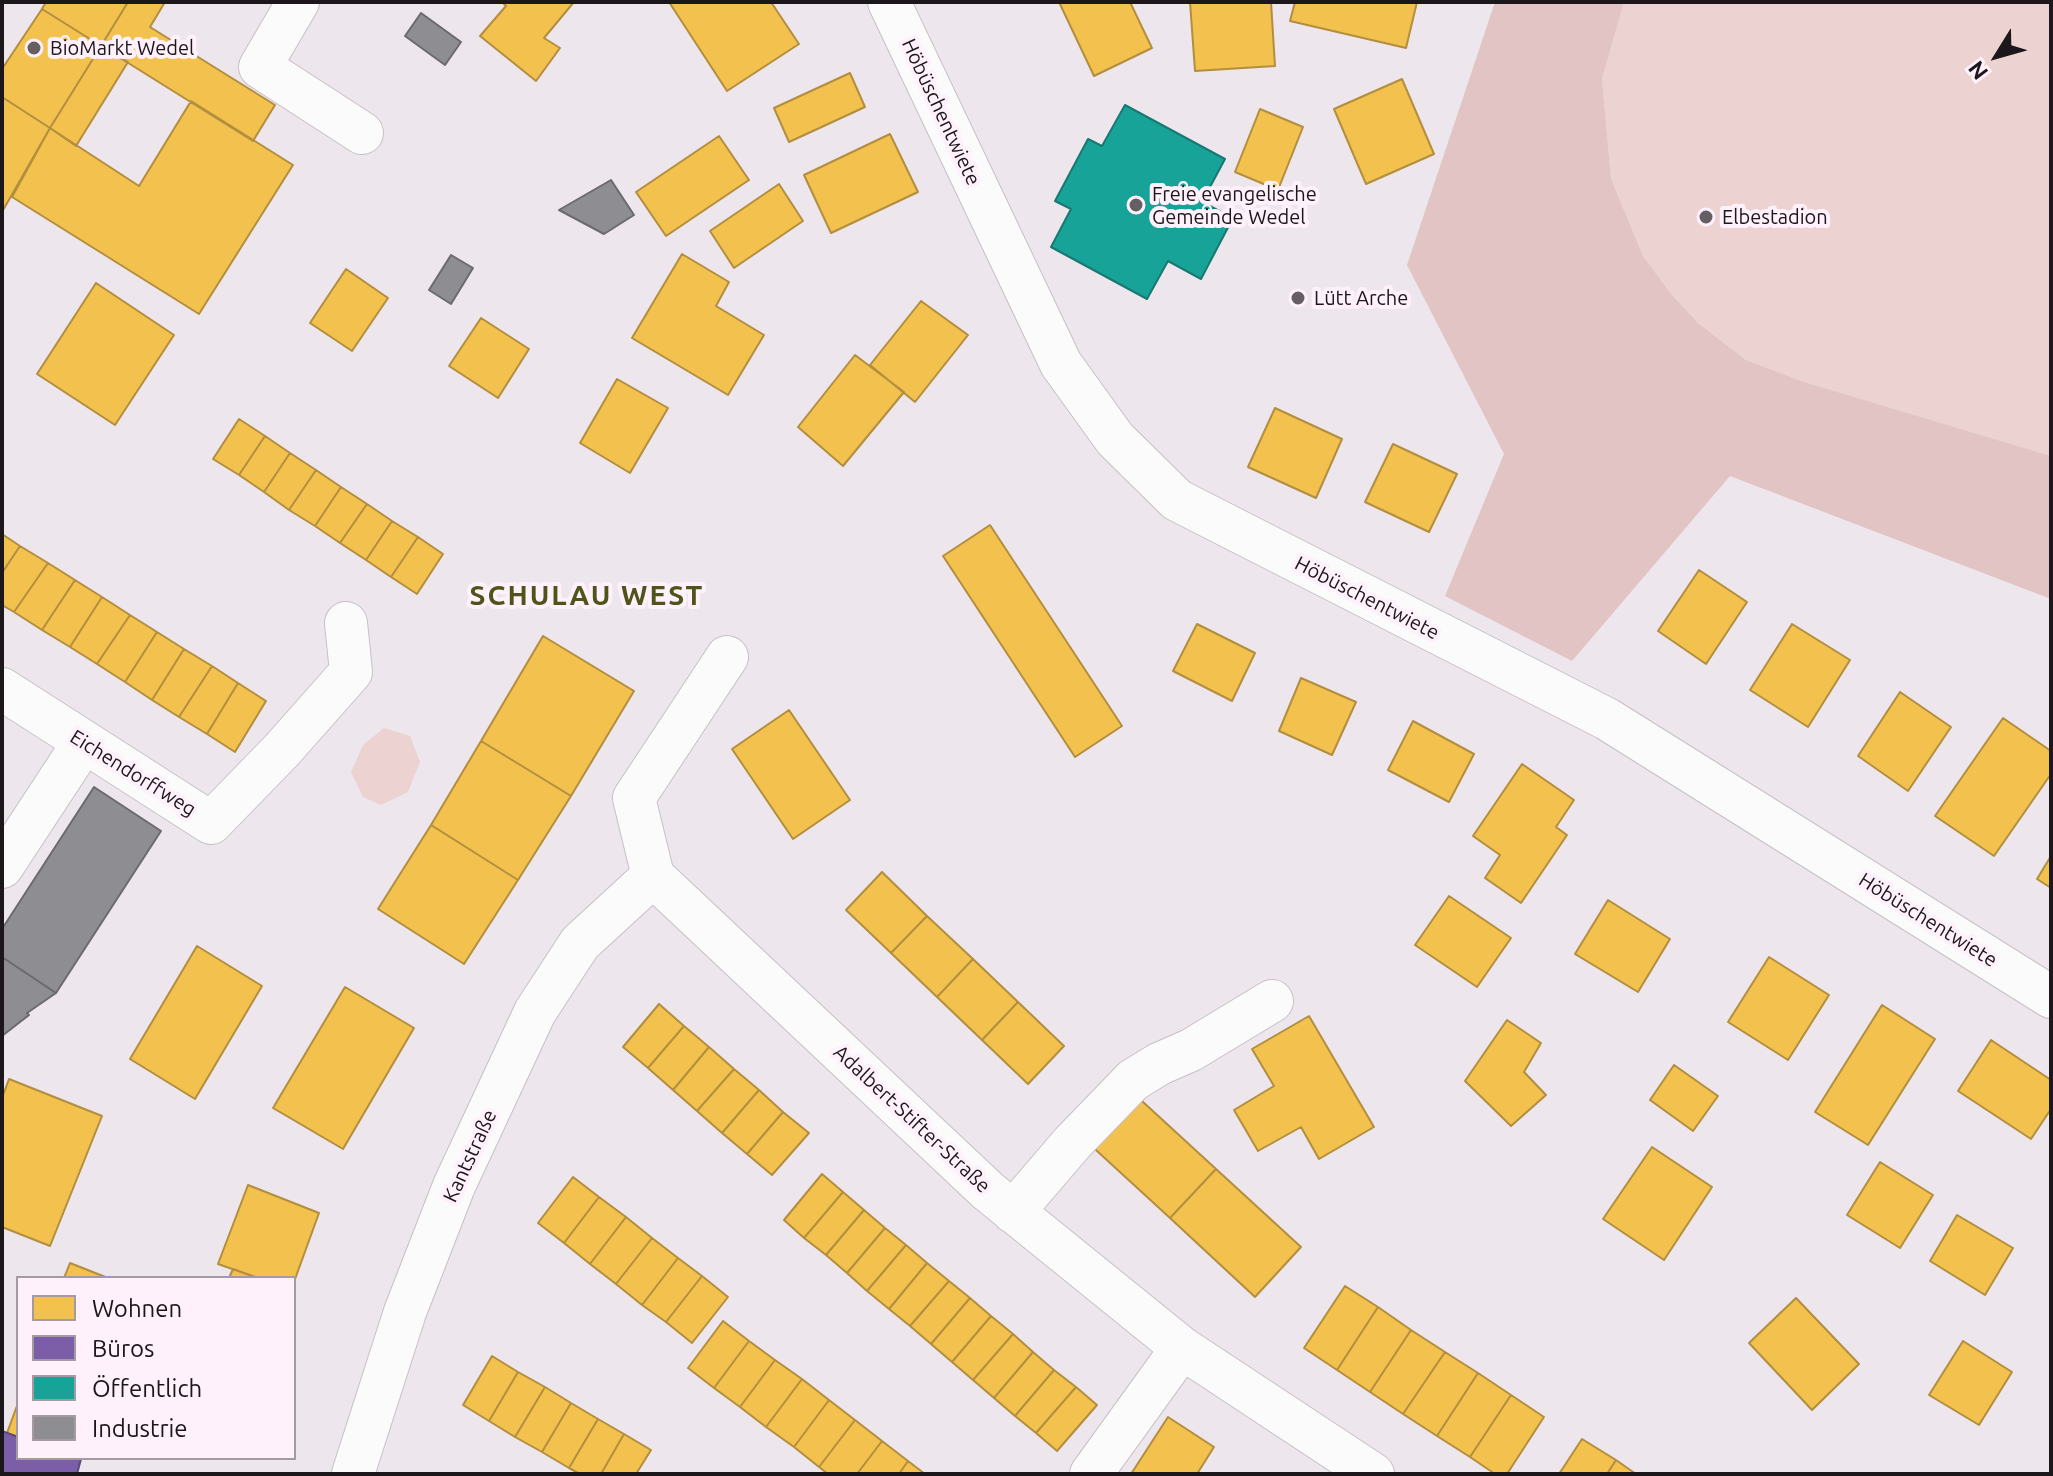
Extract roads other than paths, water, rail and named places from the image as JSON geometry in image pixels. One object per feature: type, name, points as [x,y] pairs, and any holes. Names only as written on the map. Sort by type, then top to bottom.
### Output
[{"type":"street","points":[[298,2],[260,67],[362,133]]},
{"type":"street","name":"Höbüschentwiete","points":[[889,2],[1061,364],[1115,439],[1177,500],[1607,719],[2051,997]]},
{"type":"street","name":"Eichendorffweg","points":[[2,689],[211,823],[282,750],[351,672],[346,623]]},
{"type":"street","points":[[653,876],[634,798],[727,657]]},
{"type":"street","points":[[2,867],[84,742]]},
{"type":"street","name":"Adalbert-Stifter-Straße","points":[[653,876],[1013,1212],[1182,1348],[1373,1474]]},
{"type":"street","name":"Kantstraße","points":[[353,1474],[405,1312],[449,1199],[535,1012],[580,943],[653,876]]},
{"type":"street","points":[[1013,1212],[1073,1142],[1133,1080],[1191,1050],[1272,1001]]},
{"type":"street","points":[[1091,1474],[1182,1348]]},
{"type":"place","name":"BioMarkt Wedel","points":[[34,48]]},
{"type":"place","name":"Freie evangelische Gemeinde Wedel","points":[[1136,205]]},
{"type":"place","name":"Elbestadion","points":[[1706,217]]},
{"type":"place","name":"Lütt Arche","points":[[1298,298]]},
{"type":"district","name":"SCHULAU WEST","points":[[587,596]]}]
